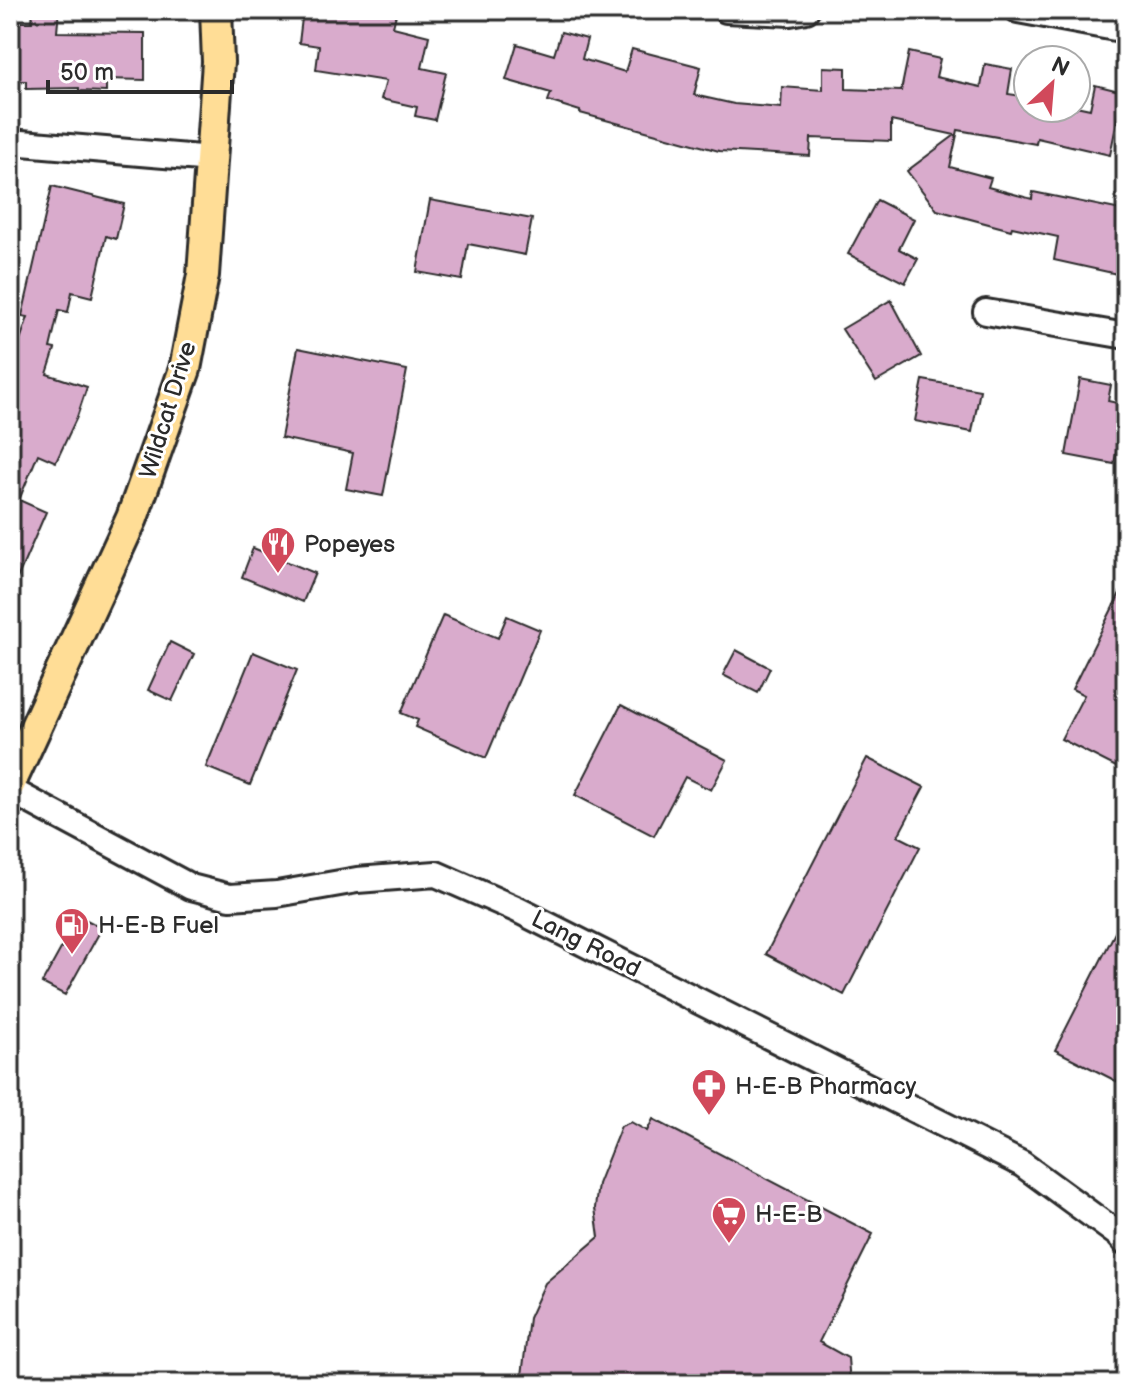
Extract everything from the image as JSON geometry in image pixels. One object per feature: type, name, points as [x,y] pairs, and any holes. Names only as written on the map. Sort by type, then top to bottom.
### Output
[{"type":"main road","name":"Wildcat Drive","points":[[10,783],[132,518],[185,369],[203,275],[218,62],[216,10]]},
{"type":"street","points":[[726,10],[790,13],[806,10]]},
{"type":"street","points":[[1018,10],[1098,17],[1126,30]]},
{"type":"street","points":[[10,142],[212,159]]},
{"type":"street","points":[[986,312],[1126,336]]},
{"type":"street","name":"Lang Road","points":[[10,790],[191,887],[230,897],[277,894],[357,880],[436,874],[518,910],[1022,1164],[1124,1235]]},
{"type":"building","points":[[33,10],[59,10],[57,32],[145,33],[145,80],[106,79],[106,92],[79,91],[79,88],[26,89],[26,81],[10,81],[10,22],[32,22]]},
{"type":"building","points":[[303,10],[397,10],[393,27],[429,36],[422,68],[446,73],[435,120],[415,116],[417,107],[381,99],[386,81],[316,70],[319,46],[299,43]]},
{"type":"building","points":[[561,32],[587,39],[582,59],[625,72],[632,49],[701,67],[694,95],[734,104],[781,108],[782,87],[823,90],[823,67],[846,68],[846,89],[901,91],[909,52],[940,59],[936,77],[981,87],[985,64],[1012,69],[1008,94],[1012,95],[1012,124],[1092,124],[1095,85],[1123,92],[1110,155],[1037,138],[1036,144],[958,130],[950,167],[991,178],[988,187],[1032,199],[1033,192],[1126,211],[1126,276],[1054,260],[1058,237],[1012,227],[1011,230],[937,210],[907,171],[955,135],[891,121],[891,141],[811,138],[810,156],[719,151],[580,113],[548,101],[551,93],[506,80],[517,44],[554,55]]},
{"type":"building","points":[[52,186],[124,204],[116,239],[106,236],[92,297],[72,292],[68,312],[59,310],[50,348],[55,349],[47,374],[87,387],[56,462],[38,454],[19,500],[46,512],[10,595],[10,369],[28,317],[22,316]]},
{"type":"building","points":[[430,200],[532,219],[525,255],[468,244],[462,280],[417,272]]},
{"type":"building","points":[[877,200],[914,219],[899,249],[918,259],[905,283],[848,254]]},
{"type":"building","points":[[891,300],[921,356],[876,382],[842,329]]},
{"type":"building","points":[[298,348],[407,370],[383,496],[346,489],[353,453],[281,438]]},
{"type":"building","points":[[1080,379],[1111,385],[1108,401],[1126,405],[1126,435],[1120,434],[1114,464],[1066,455]]},
{"type":"building","points":[[923,380],[980,390],[972,432],[915,421]]},
{"type":"building","name":"Popeyes","points":[[253,548],[315,573],[303,602],[242,577]]},
{"type":"building","points":[[1126,581],[1126,772],[1061,739],[1084,695],[1072,689]]},
{"type":"building","points":[[443,615],[498,638],[507,616],[540,630],[486,758],[415,727],[418,720],[401,713]]},
{"type":"building","points":[[170,642],[194,654],[172,701],[148,690]]},
{"type":"building","points":[[736,650],[770,668],[758,693],[723,675]]},
{"type":"building","points":[[253,652],[297,670],[250,785],[206,767]]},
{"type":"building","points":[[621,705],[727,760],[711,790],[685,777],[654,836],[575,795]]},
{"type":"building","points":[[867,758],[924,787],[898,836],[920,847],[844,995],[766,954]]},
{"type":"building","points":[[1126,911],[1126,1086],[1055,1050]]},
{"type":"building","name":"H-E-B Fuel","points":[[79,916],[102,928],[65,995],[42,983]]},
{"type":"building","name":"H-E-B","points":[[653,1119],[873,1234],[819,1342],[848,1358],[850,1384],[521,1384],[529,1318],[545,1283],[599,1237],[595,1208],[598,1184],[621,1126],[631,1122],[647,1131]]},
{"type":"place","name":"Popeyes","points":[[278,575]]},
{"type":"place","name":"H-E-B Fuel","points":[[72,956]]},
{"type":"place","name":"H-E-B Pharmacy","points":[[709,1117]]},
{"type":"place","name":"H-E-B","points":[[729,1245]]}]
